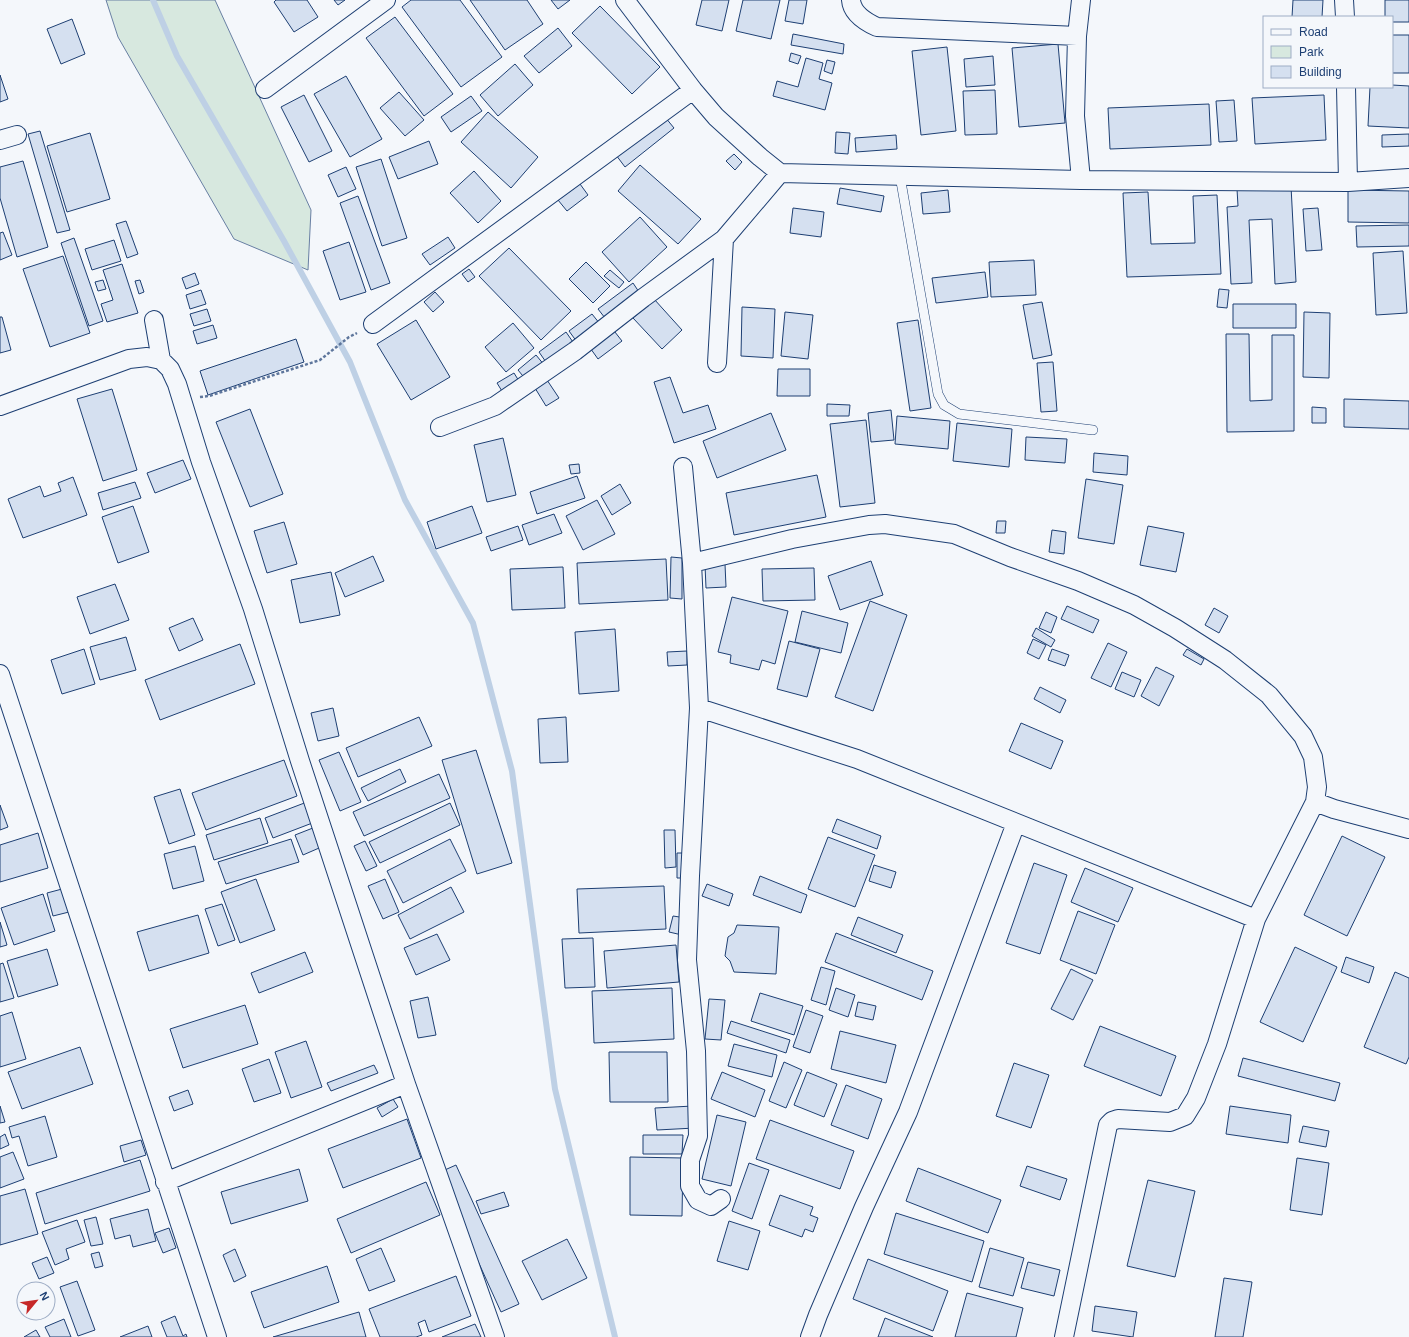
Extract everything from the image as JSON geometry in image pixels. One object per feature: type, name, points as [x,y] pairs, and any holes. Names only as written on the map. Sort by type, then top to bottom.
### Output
[{"type":"street","points":[[265,89],[386,0]]},
{"type":"street","points":[[625,0],[693,90],[716,117],[780,173],[1081,180],[1348,182],[1409,178]]},
{"type":"street","points":[[851,0],[851,3],[858,15],[867,23],[877,27],[1077,36]]},
{"type":"street","points":[[1080,0],[1077,36],[1075,116],[1081,180]]},
{"type":"street","points":[[1344,0],[1345,16]]},
{"type":"street","points":[[1346,88],[1348,182]]},
{"type":"street","points":[[373,324],[693,90]]},
{"type":"street","points":[[0,140],[17,135]]},
{"type":"street","points":[[440,427],[495,406],[575,352],[643,298],[724,239],[780,173]]},
{"type":"street","points":[[717,363],[724,239]]},
{"type":"street","points":[[154,320],[161,360]]},
{"type":"street","points":[[0,406],[129,359],[147,357],[161,360],[170,369],[253,609],[302,768],[406,1084],[495,1337]]},
{"type":"street","points":[[683,467],[692,562],[699,708],[687,960],[696,1052],[698,1136],[690,1160],[690,1186],[698,1200],[711,1206],[721,1199]]},
{"type":"street","points":[[692,562],[792,539],[869,525],[885,524],[954,534],[1010,557],[1078,581],[1134,605],[1175,628],[1226,660],[1268,695],[1303,736],[1313,757],[1317,787],[1315,802],[1256,919],[1217,1044],[1196,1098],[1185,1116],[1170,1122],[1118,1119],[1112,1121],[1108,1125],[1064,1337]]},
{"type":"street","points":[[0,674],[165,1182],[217,1337]]},
{"type":"street","points":[[699,708],[857,759],[1256,919]]},
{"type":"street","points":[[1315,802],[1334,809],[1409,829]]},
{"type":"street","points":[[810,1337],[864,1207],[908,1112],[1016,823]]},
{"type":"street","points":[[165,1182],[406,1084]]},
{"type":"lane","points":[[900,176],[938,394],[944,405],[959,414],[1094,430]]},
{"type":"path","points":[[181,399],[209,396],[320,360],[349,337]]},
{"type":"green space","points":[[106,0],[215,0],[311,210],[308,270],[234,239],[118,37]]},
{"type":"building","points":[[276,0],[307,0],[318,17],[294,32],[274,2]]},
{"type":"building","points":[[334,0],[345,0],[338,5]]},
{"type":"building","points":[[411,0],[460,0],[502,57],[461,87],[402,7]]},
{"type":"building","points":[[470,0],[527,0],[543,24],[505,50]]},
{"type":"building","points":[[551,0],[570,0],[558,9]]},
{"type":"building","points":[[702,0],[729,0],[722,31],[696,25]]},
{"type":"building","points":[[743,0],[780,0],[771,39],[736,31]]},
{"type":"building","points":[[789,0],[807,0],[803,24],[785,21]]},
{"type":"building","points":[[1293,0],[1323,0],[1322,16],[1292,16]]},
{"type":"building","points":[[1385,0],[1409,0],[1409,22],[1393,22],[1393,16],[1385,16]]},
{"type":"building","points":[[600,6],[660,67],[632,94],[572,33]]},
{"type":"building","points":[[395,17],[453,94],[424,116],[366,38]]},
{"type":"building","points":[[72,19],[85,54],[61,64],[47,29]]},
{"type":"building","points":[[558,28],[572,46],[539,73],[524,56]]},
{"type":"building","points":[[793,34],[844,44],[843,54],[791,45]]},
{"type":"building","points":[[1393,35],[1409,35],[1409,73],[1393,73]]},
{"type":"building","points":[[1058,44],[1065,123],[1019,127],[1012,48]]},
{"type":"building","points":[[947,47],[956,131],[921,135],[912,51]]},
{"type":"building","points":[[791,53],[801,56],[798,64],[789,61]]},
{"type":"building","points":[[993,56],[995,85],[966,87],[964,59]]},
{"type":"building","points":[[806,58],[823,63],[819,79],[832,83],[825,110],[773,96],[777,81],[798,87]]},
{"type":"building","points":[[827,60],[835,62],[832,74],[824,71]]},
{"type":"building","points":[[515,64],[533,85],[498,116],[480,95]]},
{"type":"building","points":[[0,75],[8,99],[0,102]]},
{"type":"building","points":[[346,76],[382,139],[350,157],[314,94]]},
{"type":"building","points":[[1393,85],[1409,86],[1409,128],[1368,126],[1370,88],[1393,88]]},
{"type":"building","points":[[995,90],[997,134],[965,135],[963,91]]},
{"type":"building","points":[[399,92],[424,120],[405,136],[380,108]]},
{"type":"building","points":[[304,95],[332,151],[309,162],[281,107]]},
{"type":"building","points":[[1324,95],[1326,140],[1255,144],[1252,98]]},
{"type":"building","points":[[471,96],[482,111],[451,132],[441,117]]},
{"type":"building","points":[[1234,100],[1237,141],[1219,142],[1216,101]]},
{"type":"building","points":[[1209,104],[1211,145],[1110,149],[1108,108]]},
{"type":"building","points":[[488,112],[538,157],[511,188],[461,142]]},
{"type":"building","points":[[665,117],[674,128],[625,167],[616,155]]},
{"type":"building","points":[[40,131],[70,230],[57,233],[28,134]]},
{"type":"building","points":[[836,132],[850,133],[848,154],[835,153]]},
{"type":"building","points":[[90,133],[110,199],[67,212],[47,146]]},
{"type":"building","points":[[1409,134],[1409,146],[1382,147],[1382,135]]},
{"type":"building","points":[[896,135],[897,149],[856,152],[855,138]]},
{"type":"building","points":[[429,141],[438,164],[398,179],[389,157]]},
{"type":"building","points":[[734,154],[742,162],[735,170],[726,161]]},
{"type":"building","points":[[381,159],[407,238],[382,246],[356,167]]},
{"type":"building","points":[[23,161],[48,247],[17,257],[0,198],[0,167]]},
{"type":"building","points":[[640,165],[701,219],[678,244],[618,191]]},
{"type":"building","points":[[346,167],[356,189],[338,197],[328,175]]},
{"type":"building","points":[[474,171],[501,201],[478,223],[450,193]]},
{"type":"building","points":[[580,184],[588,195],[567,211],[558,200]]},
{"type":"building","points":[[1291,186],[1296,282],[1275,284],[1272,219],[1249,220],[1252,283],[1231,284],[1227,207],[1238,206],[1237,189]]},
{"type":"building","points":[[840,188],[884,196],[881,212],[837,204]]},
{"type":"building","points":[[948,190],[950,212],[923,214],[921,193]]},
{"type":"building","points":[[1348,190],[1409,191],[1409,223],[1348,222]]},
{"type":"building","points":[[1148,192],[1151,244],[1195,243],[1193,196],[1217,195],[1221,274],[1127,277],[1123,193]]},
{"type":"building","points":[[358,196],[390,283],[371,290],[340,203]]},
{"type":"building","points":[[793,208],[824,212],[821,237],[790,233]]},
{"type":"building","points":[[1318,208],[1322,250],[1306,251],[1303,209]]},
{"type":"building","points":[[640,217],[667,247],[629,282],[602,252]]},
{"type":"building","points":[[126,221],[138,254],[127,258],[116,224]]},
{"type":"building","points":[[1409,225],[1409,246],[1357,247],[1356,226]]},
{"type":"building","points":[[3,232],[12,255],[0,260],[0,233]]},
{"type":"building","points":[[448,237],[455,248],[430,265],[422,254]]},
{"type":"building","points":[[74,238],[103,321],[89,326],[61,243]]},
{"type":"building","points":[[114,240],[121,261],[92,270],[85,249]]},
{"type":"building","points":[[349,242],[366,292],[340,300],[323,251]]},
{"type":"building","points":[[509,248],[571,311],[541,340],[479,276]]},
{"type":"building","points":[[1403,251],[1407,313],[1376,315],[1373,253]]},
{"type":"building","points":[[63,256],[90,333],[50,347],[23,269]]},
{"type":"building","points":[[1034,260],[1036,295],[991,297],[989,262]]},
{"type":"building","points":[[586,262],[610,286],[593,303],[569,279]]},
{"type":"building","points":[[122,264],[138,313],[107,322],[101,304],[113,300],[103,270]]},
{"type":"building","points":[[469,269],[475,277],[468,282],[462,274]]},
{"type":"building","points":[[610,270],[624,282],[619,288],[604,276]]},
{"type":"building","points":[[985,272],[988,297],[936,303],[932,278]]},
{"type":"building","points":[[195,273],[199,284],[186,289],[182,278]]},
{"type":"building","points":[[103,280],[106,289],[98,291],[95,282]]},
{"type":"building","points":[[140,280],[144,292],[139,294],[135,281]]},
{"type":"building","points":[[633,283],[639,292],[605,318],[598,309]]},
{"type":"building","points":[[1219,289],[1229,290],[1227,308],[1217,307]]},
{"type":"building","points":[[201,290],[206,304],[190,309],[186,295]]},
{"type":"building","points":[[435,292],[444,302],[433,312],[424,302]]},
{"type":"building","points":[[654,299],[682,330],[662,349],[633,318]]},
{"type":"building","points":[[1042,302],[1052,355],[1033,359],[1023,305]]},
{"type":"building","points":[[1233,304],[1296,304],[1296,328],[1233,328]]},
{"type":"building","points":[[742,307],[775,309],[773,358],[741,356]]},
{"type":"building","points":[[207,309],[211,321],[194,326],[190,314]]},
{"type":"building","points":[[785,312],[813,315],[808,359],[781,356]]},
{"type":"building","points":[[1304,312],[1330,313],[1329,378],[1303,377]]},
{"type":"building","points":[[592,314],[600,324],[577,342],[569,331]]},
{"type":"building","points":[[0,317],[2,317],[11,350],[0,353]]},
{"type":"building","points":[[416,320],[450,377],[411,400],[377,344]]},
{"type":"building","points":[[918,320],[931,408],[910,411],[897,323]]},
{"type":"building","points":[[513,323],[534,348],[506,372],[485,347]]},
{"type":"building","points":[[213,325],[217,338],[197,344],[193,331]]},
{"type":"building","points":[[611,327],[622,341],[598,359],[588,345]]},
{"type":"building","points":[[566,332],[575,345],[548,365],[539,352]]},
{"type":"building","points":[[1226,334],[1249,334],[1250,401],[1272,400],[1272,335],[1294,335],[1294,431],[1227,432]]},
{"type":"building","points":[[296,339],[304,362],[208,395],[200,371]]},
{"type":"building","points":[[536,355],[545,366],[527,381],[518,370]]},
{"type":"building","points":[[1053,362],[1057,411],[1041,412],[1037,363]]},
{"type":"building","points":[[778,369],[810,369],[810,396],[777,396]]},
{"type":"building","points":[[514,373],[522,386],[505,396],[497,383]]},
{"type":"building","points":[[670,377],[683,413],[708,405],[716,429],[674,443],[654,382]]},
{"type":"building","points":[[547,380],[559,398],[546,406],[535,388]]},
{"type":"building","points":[[112,389],[137,470],[103,481],[77,399]]},
{"type":"building","points":[[1344,399],[1409,401],[1409,429],[1344,427]]},
{"type":"building","points":[[827,404],[850,405],[849,416],[827,416]]},
{"type":"building","points":[[1312,407],[1326,408],[1326,423],[1312,423]]},
{"type":"building","points":[[250,409],[283,494],[250,507],[216,422]]},
{"type":"building","points":[[891,410],[894,440],[871,442],[868,413]]},
{"type":"building","points":[[771,413],[786,450],[717,478],[703,441]]},
{"type":"building","points":[[897,416],[950,421],[948,449],[895,444]]},
{"type":"building","points":[[866,420],[875,503],[840,507],[830,424]]},
{"type":"building","points":[[957,423],[1012,429],[1009,467],[953,461]]},
{"type":"building","points":[[1026,437],[1067,439],[1065,463],[1025,460]]},
{"type":"building","points":[[503,438],[516,495],[487,502],[474,445]]},
{"type":"building","points":[[1094,453],[1128,456],[1127,475],[1093,472]]},
{"type":"building","points":[[183,460],[191,479],[155,493],[147,473]]},
{"type":"building","points":[[579,464],[580,473],[571,474],[569,465]]},
{"type":"building","points":[[817,475],[826,517],[734,535],[726,493]]},
{"type":"building","points":[[577,476],[585,498],[537,514],[530,492]]},
{"type":"building","points":[[73,477],[87,515],[23,538],[8,499],[40,486],[44,497],[61,491],[58,483]]},
{"type":"building","points":[[1086,479],[1123,485],[1114,544],[1078,538]]},
{"type":"building","points":[[135,482],[141,498],[103,510],[98,493]]},
{"type":"building","points":[[620,484],[631,503],[612,515],[601,496]]},
{"type":"building","points":[[597,500],[615,534],[583,550],[566,516]]},
{"type":"building","points":[[133,506],[149,552],[118,563],[102,517]]},
{"type":"building","points":[[472,506],[482,533],[436,549],[427,522]]},
{"type":"building","points":[[554,514],[562,533],[529,545],[522,525]]},
{"type":"building","points":[[997,521],[1006,521],[1005,533],[996,533]]},
{"type":"building","points":[[284,522],[297,564],[267,573],[254,531]]},
{"type":"building","points":[[518,526],[523,540],[491,551],[486,537]]},
{"type":"building","points":[[1148,526],[1184,533],[1176,572],[1140,565]]},
{"type":"building","points":[[1052,530],[1066,532],[1064,554],[1049,552]]},
{"type":"building","points":[[373,556],[384,581],[345,597],[335,573]]},
{"type":"building","points":[[671,557],[682,558],[682,599],[670,598]]},
{"type":"building","points":[[666,559],[668,600],[579,604],[577,563]]},
{"type":"building","points":[[871,561],[883,595],[840,610],[828,576]]},
{"type":"building","points":[[725,564],[726,587],[706,588],[705,565]]},
{"type":"building","points":[[563,567],[565,608],[512,610],[510,569]]},
{"type":"building","points":[[814,568],[815,600],[763,601],[762,569]]},
{"type":"building","points":[[331,572],[340,615],[300,623],[291,580]]},
{"type":"building","points":[[115,584],[129,620],[90,634],[77,597]]},
{"type":"building","points":[[732,597],[788,611],[775,664],[762,660],[759,670],[730,663],[731,655],[718,652]]},
{"type":"building","points":[[870,601],[907,615],[873,711],[835,697]]},
{"type":"building","points":[[1067,606],[1099,620],[1093,633],[1061,619]]},
{"type":"building","points":[[1214,608],[1228,616],[1219,633],[1205,625]]},
{"type":"building","points":[[802,611],[848,623],[841,653],[795,642]]},
{"type":"building","points":[[1046,612],[1057,617],[1051,633],[1039,628]]},
{"type":"building","points":[[193,618],[203,640],[179,651],[169,628]]},
{"type":"building","points":[[1036,628],[1055,640],[1051,647],[1032,636]]},
{"type":"building","points":[[615,629],[619,691],[579,694],[575,632]]},
{"type":"building","points":[[126,637],[136,670],[100,680],[90,647]]},
{"type":"building","points":[[1033,639],[1046,645],[1039,659],[1027,653]]},
{"type":"building","points":[[789,641],[820,649],[807,697],[777,689]]},
{"type":"building","points":[[1108,643],[1127,652],[1111,687],[1091,678]]},
{"type":"building","points":[[240,644],[255,684],[160,720],[145,680]]},
{"type":"building","points":[[84,649],[95,684],[62,694],[51,660]]},
{"type":"building","points":[[1052,649],[1069,655],[1065,666],[1048,660]]},
{"type":"building","points":[[1187,649],[1204,659],[1201,665],[1183,655]]},
{"type":"building","points":[[687,651],[687,665],[668,666],[667,652]]},
{"type":"building","points":[[1156,667],[1174,676],[1159,706],[1141,696]]},
{"type":"building","points":[[1122,672],[1141,680],[1134,697],[1115,689]]},
{"type":"building","points":[[1040,687],[1066,700],[1060,713],[1034,699]]},
{"type":"building","points":[[333,708],[339,736],[318,741],[311,713]]},
{"type":"building","points":[[419,717],[432,746],[358,777],[346,748]]},
{"type":"building","points":[[566,717],[568,762],[540,763],[538,719]]},
{"type":"building","points":[[1021,723],[1063,741],[1051,769],[1009,751]]},
{"type":"building","points":[[476,750],[512,863],[477,874],[442,760]]},
{"type":"building","points":[[339,752],[361,802],[340,811],[319,760]]},
{"type":"building","points":[[284,760],[297,796],[206,830],[192,793]]},
{"type":"building","points":[[400,769],[406,782],[368,801],[361,788]]},
{"type":"building","points":[[439,774],[450,798],[364,836],[353,812]]},
{"type":"building","points":[[180,789],[195,835],[169,844],[154,797]]},
{"type":"building","points":[[307,802],[315,822],[273,838],[265,818]]},
{"type":"building","points":[[450,803],[460,825],[380,863],[369,842]]},
{"type":"building","points":[[0,805],[8,827],[0,830]]},
{"type":"building","points":[[260,818],[268,843],[214,860],[206,835]]},
{"type":"building","points":[[837,819],[881,836],[877,849],[832,832]]},
{"type":"building","points":[[318,826],[326,845],[303,855],[295,835]]},
{"type":"building","points":[[664,830],[675,830],[676,867],[665,868]]},
{"type":"building","points":[[38,833],[48,868],[0,882],[0,845]]},
{"type":"building","points":[[1342,836],[1385,857],[1347,936],[1304,915]]},
{"type":"building","points":[[828,837],[875,855],[855,907],[808,889]]},
{"type":"building","points":[[291,839],[299,862],[226,884],[218,862]]},
{"type":"building","points":[[450,839],[466,871],[403,903],[387,871]]},
{"type":"building","points":[[365,841],[377,866],[366,871],[354,846]]},
{"type":"building","points":[[195,846],[204,881],[173,889],[164,854]]},
{"type":"building","points":[[677,853],[687,853],[687,878],[677,878]]},
{"type":"building","points":[[1034,863],[1067,875],[1040,954],[1006,943]]},
{"type":"building","points":[[874,865],[896,872],[891,888],[869,881]]},
{"type":"building","points":[[1085,868],[1133,888],[1118,922],[1071,902]]},
{"type":"building","points":[[760,876],[807,895],[801,913],[753,895]]},
{"type":"building","points":[[256,879],[275,930],[240,943],[221,892]]},
{"type":"building","points":[[385,879],[399,912],[383,919],[368,886]]},
{"type":"building","points":[[707,884],[733,894],[729,906],[702,896]]},
{"type":"building","points":[[664,886],[666,929],[579,933],[577,889]]},
{"type":"building","points":[[451,887],[464,912],[410,939],[398,915]]},
{"type":"building","points":[[62,889],[69,912],[53,916],[47,893]]},
{"type":"building","points":[[43,894],[55,931],[14,945],[1,908]]},
{"type":"building","points":[[222,904],[235,940],[218,946],[205,909]]},
{"type":"building","points":[[1078,911],[1115,925],[1096,974],[1060,960]]},
{"type":"building","points":[[198,915],[209,953],[149,971],[137,932]]},
{"type":"building","points":[[673,916],[686,918],[682,935],[669,932]]},
{"type":"building","points":[[858,917],[903,935],[896,953],[851,935]]},
{"type":"building","points":[[0,922],[7,945],[0,947]]},
{"type":"building","points":[[737,925],[779,927],[776,974],[734,972],[730,961],[725,956],[728,937],[734,933]]},
{"type":"building","points":[[836,933],[933,971],[922,1000],[825,962]]},
{"type":"building","points":[[437,934],[450,960],[416,975],[404,948]]},
{"type":"building","points":[[593,938],[595,987],[565,988],[562,939]]},
{"type":"building","points":[[676,945],[679,982],[607,988],[604,951]]},
{"type":"building","points":[[1295,947],[1337,967],[1303,1042],[1260,1022]]},
{"type":"building","points":[[47,949],[58,985],[18,997],[7,961]]},
{"type":"building","points":[[305,952],[313,972],[259,993],[251,973]]},
{"type":"building","points":[[1346,957],[1374,967],[1369,983],[1341,972]]},
{"type":"building","points":[[3,963],[14,998],[0,1002],[0,964]]},
{"type":"building","points":[[821,967],[835,971],[826,1005],[811,1000]]},
{"type":"building","points":[[1071,969],[1093,980],[1073,1020],[1051,1009]]},
{"type":"building","points":[[1395,972],[1409,978],[1409,1057],[1406,1064],[1364,1047]]},
{"type":"building","points":[[672,988],[674,1039],[594,1043],[592,991]]},
{"type":"building","points":[[836,988],[855,995],[848,1017],[829,1010]]},
{"type":"building","points":[[760,993],[803,1006],[794,1035],[751,1021]]},
{"type":"building","points":[[428,997],[436,1035],[418,1038],[410,1001]]},
{"type":"building","points":[[709,999],[725,1000],[721,1040],[705,1039]]},
{"type":"building","points":[[858,1002],[876,1006],[873,1020],[855,1016]]},
{"type":"building","points":[[245,1005],[258,1044],[183,1068],[170,1029]]},
{"type":"building","points":[[806,1010],[823,1016],[810,1053],[793,1047]]},
{"type":"building","points":[[12,1012],[26,1059],[0,1067],[0,1016]]},
{"type":"building","points":[[731,1021],[790,1040],[786,1053],[727,1033]]},
{"type":"building","points":[[1100,1026],[1176,1056],[1161,1096],[1084,1066]]},
{"type":"building","points":[[840,1031],[896,1045],[886,1083],[831,1069]]},
{"type":"building","points":[[306,1041],[322,1087],[291,1098],[275,1052]]},
{"type":"building","points":[[734,1044],[777,1055],[772,1077],[728,1066]]},
{"type":"building","points":[[80,1047],[93,1084],[22,1109],[8,1072]]},
{"type":"building","points":[[609,1052],[667,1052],[668,1102],[610,1102]]},
{"type":"building","points":[[1243,1058],[1340,1083],[1335,1101],[1238,1076]]},
{"type":"building","points":[[269,1059],[281,1093],[254,1102],[242,1069]]},
{"type":"building","points":[[784,1062],[802,1070],[786,1108],[769,1101]]},
{"type":"building","points":[[1014,1063],[1049,1075],[1031,1128],[996,1116]]},
{"type":"building","points":[[374,1065],[378,1073],[331,1091],[327,1083]]},
{"type":"building","points":[[722,1072],[765,1090],[755,1117],[711,1099]]},
{"type":"building","points":[[807,1072],[837,1084],[824,1117],[794,1105]]},
{"type":"building","points":[[846,1085],[882,1099],[868,1139],[831,1125]]},
{"type":"building","points":[[188,1090],[193,1104],[174,1111],[169,1097]]},
{"type":"building","points":[[393,1099],[398,1107],[382,1117],[377,1108]]},
{"type":"building","points":[[0,1106],[5,1122],[0,1123]]},
{"type":"building","points":[[693,1106],[695,1128],[657,1130],[655,1108]]},
{"type":"building","points":[[1230,1106],[1291,1115],[1288,1143],[1226,1134]]},
{"type":"building","points":[[717,1115],[746,1122],[731,1186],[702,1179]]},
{"type":"building","points":[[45,1116],[57,1157],[28,1166],[19,1136],[12,1138],[9,1127]]},
{"type":"building","points":[[407,1119],[421,1158],[343,1188],[328,1149]]},
{"type":"building","points":[[770,1120],[854,1151],[840,1189],[756,1159]]},
{"type":"building","points":[[1303,1126],[1329,1131],[1326,1147],[1299,1142]]},
{"type":"building","points":[[5,1134],[9,1145],[0,1149],[0,1137]]},
{"type":"building","points":[[643,1135],[683,1135],[682,1154],[643,1154]]},
{"type":"building","points":[[141,1140],[146,1155],[124,1162],[120,1146]]},
{"type":"building","points":[[13,1152],[24,1179],[0,1188],[0,1157]]},
{"type":"building","points":[[630,1157],[683,1158],[682,1216],[630,1215]]},
{"type":"building","points":[[1297,1158],[1329,1163],[1322,1215],[1290,1210]]},
{"type":"building","points":[[140,1160],[150,1191],[45,1224],[36,1193]]},
{"type":"building","points":[[749,1163],[769,1170],[752,1219],[732,1211]]},
{"type":"building","points":[[456,1165],[519,1304],[501,1312],[438,1173]]},
{"type":"building","points":[[1027,1166],[1067,1179],[1060,1200],[1020,1186]]},
{"type":"building","points":[[918,1168],[1001,1200],[988,1233],[906,1201]]},
{"type":"building","points":[[299,1169],[308,1201],[231,1224],[221,1192]]},
{"type":"building","points":[[1148,1180],[1195,1191],[1175,1277],[1127,1266]]},
{"type":"building","points":[[426,1182],[440,1215],[351,1253],[337,1219]]},
{"type":"building","points":[[25,1189],[38,1234],[0,1245],[0,1196]]},
{"type":"building","points":[[504,1192],[509,1206],[481,1214],[476,1201]]},
{"type":"building","points":[[780,1195],[813,1207],[810,1215],[818,1218],[813,1232],[805,1229],[802,1237],[769,1225]]},
{"type":"building","points":[[148,1209],[156,1241],[133,1247],[130,1235],[115,1239],[110,1219]]},
{"type":"building","points":[[896,1213],[984,1241],[972,1282],[884,1254]]},
{"type":"building","points":[[96,1217],[103,1244],[91,1246],[84,1220]]},
{"type":"building","points":[[77,1220],[85,1242],[66,1249],[69,1259],[55,1265],[42,1232]]},
{"type":"building","points":[[729,1221],[760,1231],[748,1270],[717,1261]]},
{"type":"building","points":[[169,1228],[176,1248],[163,1253],[155,1233]]},
{"type":"building","points":[[567,1239],[587,1278],[542,1300],[522,1261]]},
{"type":"building","points":[[381,1248],[395,1281],[369,1291],[356,1259]]},
{"type":"building","points":[[990,1248],[1024,1258],[1013,1296],[979,1287]]},
{"type":"building","points":[[235,1249],[246,1276],[234,1282],[223,1255]]},
{"type":"building","points":[[99,1252],[103,1266],[95,1268],[91,1254]]},
{"type":"building","points":[[47,1257],[54,1273],[39,1279],[32,1263]]},
{"type":"building","points":[[868,1259],[948,1291],[933,1331],[853,1299]]},
{"type":"building","points":[[1028,1262],[1060,1270],[1054,1296],[1021,1288]]},
{"type":"building","points":[[327,1266],[339,1302],[264,1328],[251,1292]]},
{"type":"building","points":[[456,1276],[471,1316],[429,1332],[425,1320],[418,1323],[422,1335],[416,1337],[380,1337],[369,1309]]},
{"type":"building","points":[[1224,1278],[1252,1282],[1243,1337],[1215,1337]]},
{"type":"building","points":[[77,1281],[95,1330],[78,1336],[60,1287]]},
{"type":"building","points":[[967,1293],[1023,1308],[1016,1337],[955,1337]]},
{"type":"building","points":[[1095,1306],[1137,1312],[1133,1337],[1092,1331]]},
{"type":"building","points":[[359,1312],[366,1337],[273,1337]]},
{"type":"building","points":[[175,1316],[183,1336],[186,1334],[187,1337],[167,1337],[161,1322]]},
{"type":"building","points":[[885,1318],[933,1337],[878,1337]]},
{"type":"building","points":[[64,1319],[71,1337],[50,1337],[45,1327]]},
{"type":"building","points":[[475,1324],[481,1337],[442,1337]]},
{"type":"building","points":[[148,1326],[152,1337],[120,1337]]},
{"type":"building","points":[[36,1330],[40,1337],[24,1337]]},
{"type":"waterway","points":[[153,0],[177,56],[284,241],[350,362],[405,500],[473,623],[512,771],[555,1089],[615,1337]]}]
